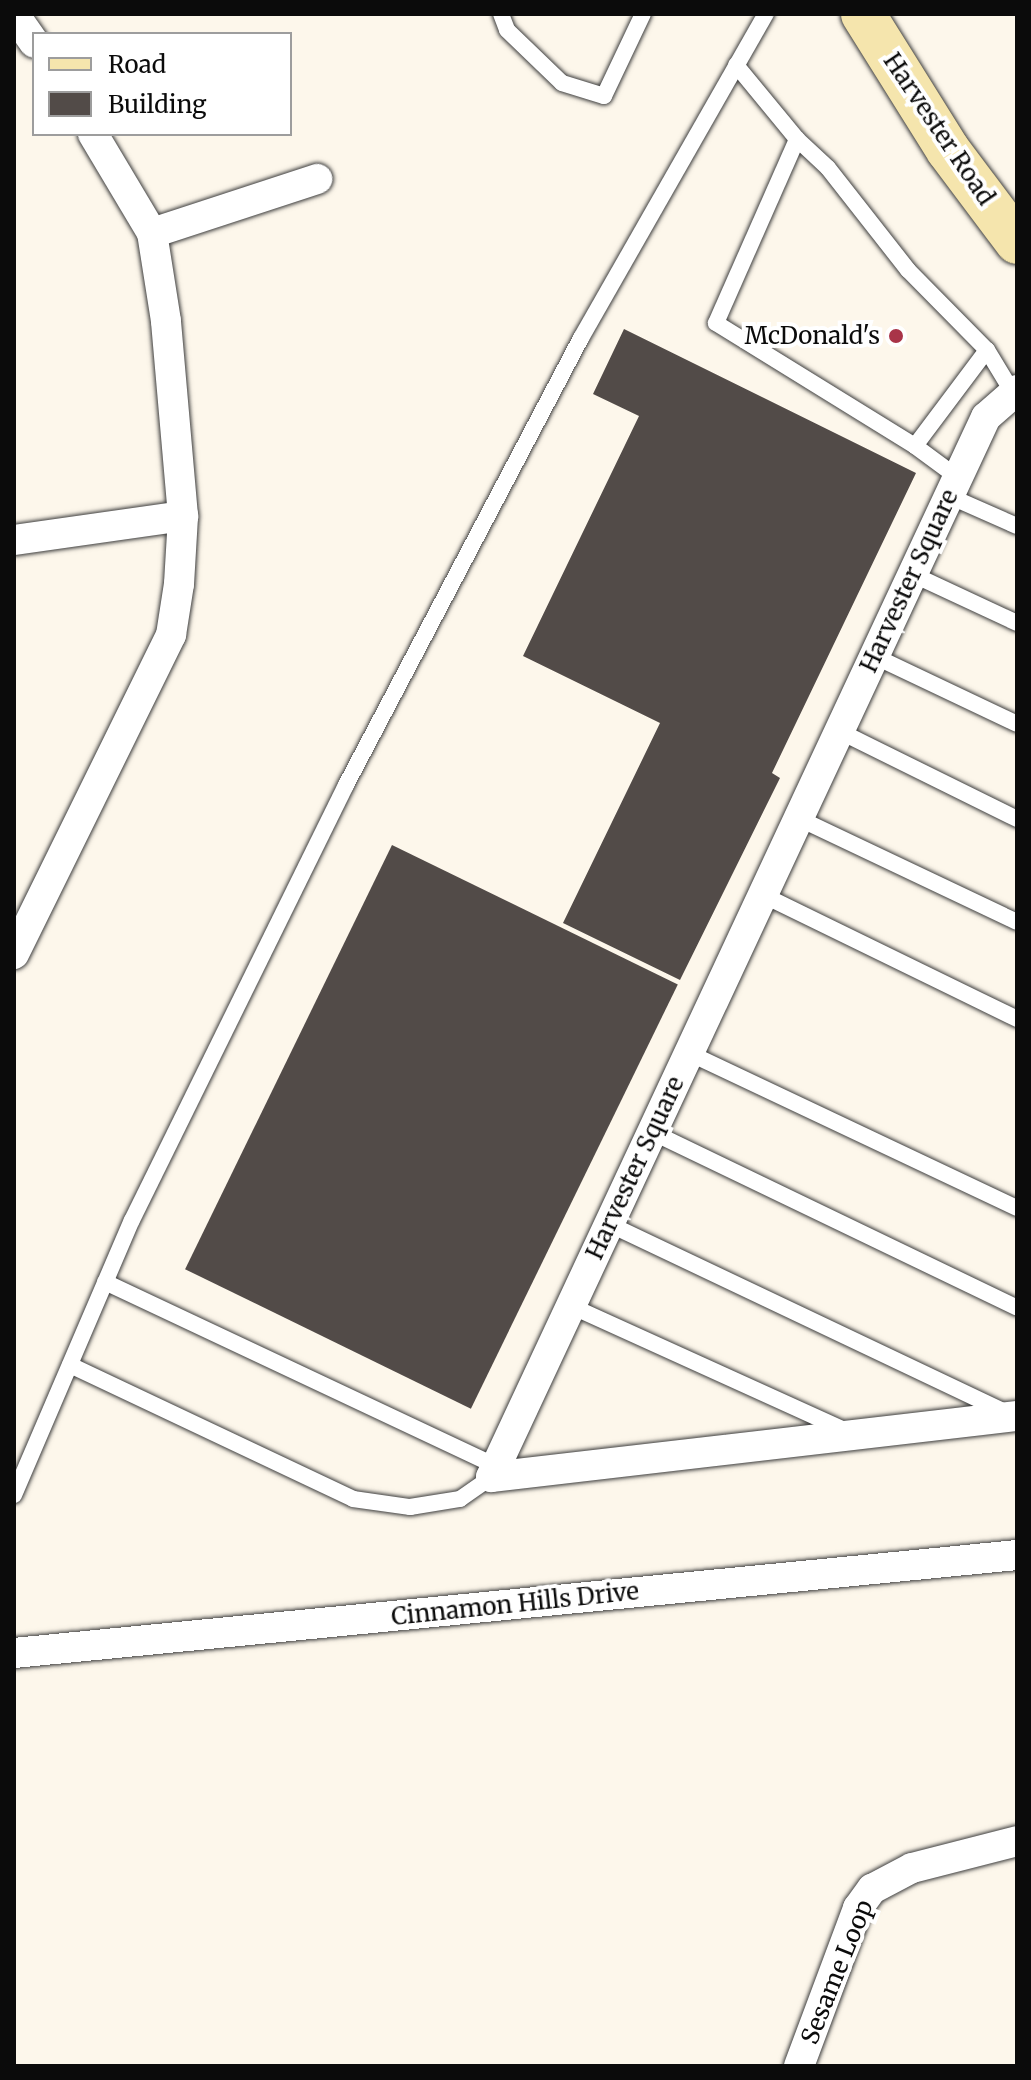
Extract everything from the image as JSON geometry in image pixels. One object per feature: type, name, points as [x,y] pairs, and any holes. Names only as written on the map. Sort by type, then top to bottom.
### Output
[{"type":"main road","name":"Harvester Road","points":[[863,14],[948,150],[1017,242]]},
{"type":"street","points":[[14,14],[32,40]]},
{"type":"street","points":[[14,954],[171,635],[179,584],[183,516],[166,321],[152,233],[94,136]]},
{"type":"street","points":[[152,233],[317,179]]},
{"type":"street","name":"Harvester Square","points":[[494,1471],[986,417],[1015,392]]},
{"type":"street","points":[[14,540],[183,516]]},
{"type":"street","points":[[494,1471],[1015,1416]]},
{"type":"street","name":"Cinnamon Hills Drive","points":[[14,1653],[1017,1555]]},
{"type":"street","name":"Sesame Loop","points":[[799,2066],[858,1908],[872,1889],[912,1868],[1017,1841]]},
{"type":"lane","points":[[501,14],[507,30],[562,83],[604,96],[643,14]]},
{"type":"lane","points":[[14,1495],[132,1220],[346,785],[581,338],[766,14]]},
{"type":"lane","points":[[736,65],[797,139],[828,168],[908,270],[987,350],[1015,392]]},
{"type":"lane","points":[[797,139],[716,323],[915,446],[953,486],[1017,526]]},
{"type":"lane","points":[[915,446],[987,350]]},
{"type":"lane","points":[[912,574],[1017,623]]},
{"type":"lane","points":[[874,656],[1017,724]]},
{"type":"lane","points":[[839,731],[1017,819]]},
{"type":"lane","points":[[798,818],[1017,922]]},
{"type":"lane","points":[[763,895],[1017,1019]]},
{"type":"lane","points":[[689,1053],[1017,1208]]},
{"type":"lane","points":[[652,1132],[1017,1308]]},
{"type":"lane","points":[[609,1224],[1015,1416]]},
{"type":"lane","points":[[70,1365],[353,1499],[410,1507],[460,1499],[494,1471],[105,1282]]},
{"type":"lane","points":[[571,1306],[853,1435]]},
{"type":"building","points":[[624,329],[916,473],[772,773],[780,778],[680,980],[563,923],[660,723],[523,656],[639,416],[593,394]]},
{"type":"building","points":[[392,845],[678,984],[471,1409],[185,1269]]},
{"type":"place","name":"McDonald's","points":[[896,336]]}]
